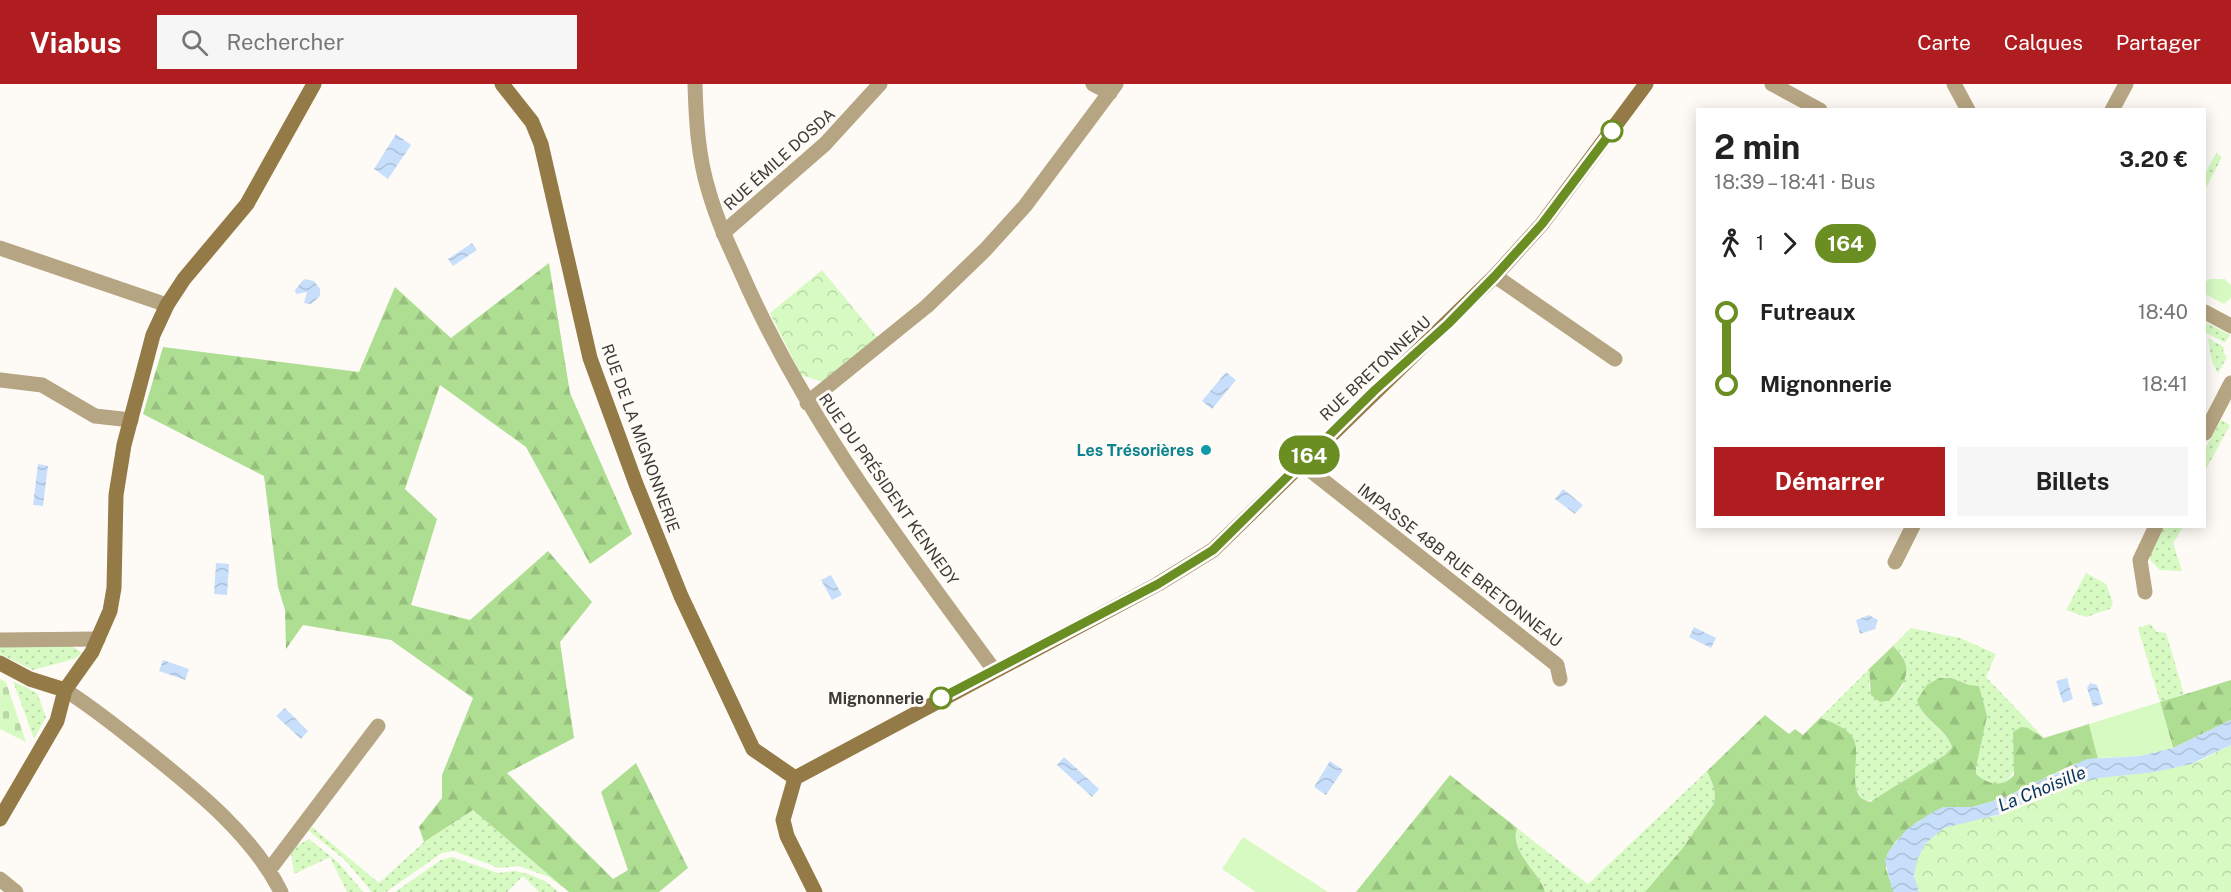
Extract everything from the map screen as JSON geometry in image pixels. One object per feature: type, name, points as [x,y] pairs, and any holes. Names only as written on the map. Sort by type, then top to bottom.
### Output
[{"type":"street","points":[[0,819],[57,721],[65,690],[98,639],[110,611],[114,588],[116,495],[131,420],[153,335],[167,305],[184,279],[247,204],[314,84]]},
{"type":"street","name":"RUE DE LA MIGNONNERIE","points":[[502,84],[532,122],[541,144],[590,358],[636,484],[681,596],[753,750],[795,778]]},
{"type":"street","name":"RUE DU PRÉSIDENT KENNEDY","points":[[695,84],[702,162],[708,191],[723,233],[762,321],[807,403],[844,460],[994,670]]},
{"type":"street","name":"RUE ÉMILE DOSDA","points":[[723,233],[825,144],[880,84]]},
{"type":"street","points":[[807,403],[927,306],[985,250],[1025,206],[1113,89],[1093,84]]},
{"type":"street","name":"RUE BRETONNEAU","points":[[795,778],[1184,570],[1213,550],[1375,390],[1448,324],[1495,276],[1542,224],[1646,84]]},
{"type":"street","points":[[1772,84],[1816,108]]},
{"type":"street","points":[[1954,84],[1967,108]]},
{"type":"street","points":[[2113,108],[2126,84]]},
{"type":"street","points":[[0,248],[167,305]]},
{"type":"street","points":[[1495,276],[1615,359]]},
{"type":"street","points":[[2206,313],[2231,326]]},
{"type":"street","points":[[0,380],[42,385],[95,416],[131,420]]},
{"type":"street","points":[[2206,431],[2231,383]]},
{"type":"street","name":"IMPASSE 48B RUE BRETONNEAU","points":[[1301,463],[1557,665],[1560,679]]},
{"type":"street","points":[[1895,562],[1912,528]]},
{"type":"street","points":[[2145,592],[2140,560],[2155,528]]},
{"type":"street","points":[[0,640],[98,639]]},
{"type":"street","points":[[0,663],[30,679],[65,690],[92,707],[213,806],[270,869],[281,892]]},
{"type":"street","points":[[270,869],[378,726]]},
{"type":"street","points":[[795,778],[783,820],[787,836],[815,892]]},
{"type":"street","points":[[0,879],[16,892]]},
{"type":"green space","points":[[2216,153],[2222,157],[2206,188],[2206,172]]},
{"type":"green space","points":[[549,263],[570,393],[632,534],[590,564],[526,447],[440,385],[405,489],[437,519],[411,605],[470,620],[548,551],[592,602],[560,642],[574,738],[507,773],[613,879],[628,870],[601,792],[636,763],[688,868],[659,892],[569,892],[473,810],[424,842],[419,827],[442,798],[442,775],[473,698],[391,640],[303,625],[286,649],[285,610],[278,587],[264,476],[143,414],[163,347],[359,372],[395,287],[451,338]]},
{"type":"green space","points":[[822,270],[878,338],[823,382],[801,375],[770,313]]},
{"type":"green space","points":[[2210,279],[2225,279],[2231,285],[2231,298],[2224,304],[2206,295],[2206,281]]},
{"type":"green space","points":[[2206,323],[2230,335],[2225,343],[2206,333]]},
{"type":"green space","points":[[2208,338],[2224,347],[2223,352],[2227,357],[2218,373],[2212,362]]},
{"type":"green space","points":[[2221,420],[2230,425],[2206,469],[2206,447]]},
{"type":"green space","points":[[2163,528],[2182,528],[2173,543],[2182,571],[2160,570],[2150,560],[2150,553]]},
{"type":"green space","points":[[2086,573],[2106,584],[2113,603],[2110,609],[2086,617],[2066,610]]},
{"type":"green space","points":[[2150,624],[2157,632],[2166,633],[2184,694],[2160,702],[2138,628]]},
{"type":"green space","points":[[1911,628],[1960,638],[1996,654],[1986,677],[2044,738],[2028,728],[2018,762],[2006,781],[1998,785],[1988,783],[1976,774],[1978,686],[1943,678],[1927,688],[1920,696],[1919,704],[1927,718],[1952,746],[1945,755],[1877,799],[1865,801],[1857,790],[1854,779],[1855,747],[1850,737],[1839,727],[1820,718],[1869,669],[1869,688],[1880,702],[1889,701],[1903,686],[1903,655],[1893,646]]},
{"type":"green space","points":[[0,643],[72,646],[82,653],[74,659],[33,670],[0,654]]},
{"type":"green space","points":[[1893,646],[1904,660],[1906,674],[1904,681],[1889,701],[1880,702],[1871,695],[1869,669]]},
{"type":"green space","points":[[1939,678],[1952,678],[1969,685],[1979,686],[1987,716],[1976,774],[1985,781],[1995,784],[2005,782],[2014,775],[2013,732],[2021,727],[2028,728],[2044,738],[2089,724],[2098,758],[2072,765],[2003,798],[1973,807],[1944,807],[1917,822],[1896,841],[1887,855],[1886,869],[1894,892],[1645,892],[1682,849],[1713,805],[1715,792],[1707,771],[1765,715],[1789,734],[1795,729],[1803,735],[1820,718],[1847,731],[1855,745],[1857,792],[1870,802],[1945,755],[1952,747],[1945,734],[1924,713],[1917,700],[1927,685]]},
{"type":"green space","points":[[0,679],[6,682],[26,742],[0,729]]},
{"type":"green space","points":[[2231,680],[2231,720],[2173,748],[2160,702]]},
{"type":"green space","points":[[13,681],[37,693],[46,717],[34,739]]},
{"type":"green space","points":[[2160,702],[2173,748],[2140,756],[2098,758],[2089,724]]},
{"type":"green space","points":[[2231,745],[2231,892],[1919,892],[1915,876],[1917,859],[1931,837],[1943,829],[1999,815],[2085,781],[2195,763]]},
{"type":"green space","points":[[1707,771],[1715,792],[1713,805],[1682,849],[1645,892],[1545,892],[1517,845],[1517,828],[1588,884]]},
{"type":"green space","points":[[1450,775],[1517,828],[1517,845],[1545,892],[1356,892]]},
{"type":"green space","points":[[473,810],[569,892],[549,877],[519,866],[499,868],[454,851],[442,853],[386,892],[372,892],[345,860],[309,831],[312,827],[379,883],[424,842]]},
{"type":"green space","points":[[1243,837],[1328,892],[1256,892],[1222,869]]},
{"type":"green space","points":[[309,839],[339,863],[363,892],[347,892],[330,857],[294,874],[291,853],[295,847]]},
{"type":"green space","points":[[452,857],[498,873],[515,871],[528,874],[545,881],[559,892],[539,892],[523,876],[507,892],[395,892],[441,860]]},
{"type":"water","points":[[396,134],[411,145],[388,179],[374,169]]},
{"type":"water","points":[[472,243],[477,250],[453,266],[448,259]]},
{"type":"water","points":[[304,279],[314,281],[320,289],[320,296],[311,304],[304,303],[307,292],[296,294],[295,290]]},
{"type":"water","points":[[1226,372],[1236,380],[1212,409],[1202,401]]},
{"type":"water","points":[[38,464],[48,466],[43,506],[33,505]]},
{"type":"water","points":[[1563,489],[1583,505],[1575,514],[1555,499]]},
{"type":"water","points":[[216,563],[229,564],[227,595],[214,594]]},
{"type":"water","points":[[831,575],[842,595],[832,600],[821,580]]},
{"type":"water","points":[[1869,615],[1878,620],[1875,629],[1860,634],[1856,620]]},
{"type":"water","points":[[1694,627],[1716,638],[1711,648],[1689,637]]},
{"type":"water","points":[[163,660],[189,669],[185,680],[159,671]]},
{"type":"water","points":[[2067,678],[2073,699],[2063,703],[2056,681]]},
{"type":"water","points":[[2090,683],[2097,685],[2103,704],[2093,707],[2087,688]]},
{"type":"water","points":[[285,708],[308,731],[301,739],[276,716]]},
{"type":"water","name":"La Choisille","points":[[2231,720],[2231,745],[2191,764],[2155,772],[2099,778],[2054,790],[2001,814],[1944,828],[1925,844],[1917,860],[1914,876],[1919,892],[1894,892],[1892,889],[1885,861],[1889,851],[1907,829],[1933,812],[1944,807],[1973,807],[2003,798],[2087,759],[2140,756],[2173,748]]},
{"type":"water","points":[[1064,757],[1099,789],[1092,797],[1057,765]]},
{"type":"water","points":[[1330,761],[1343,770],[1326,795],[1314,787]]},
{"type":"bus line","name":"164","points":[[941,698],[1184,570],[1213,550],[1375,390],[1448,324],[1495,276],[1542,224],[1612,131]]},
{"type":"place","name":"Les Trésorières","points":[[1206,450]]},
{"type":"place","name":"Mignonnerie","points":[[941,698]]}]
